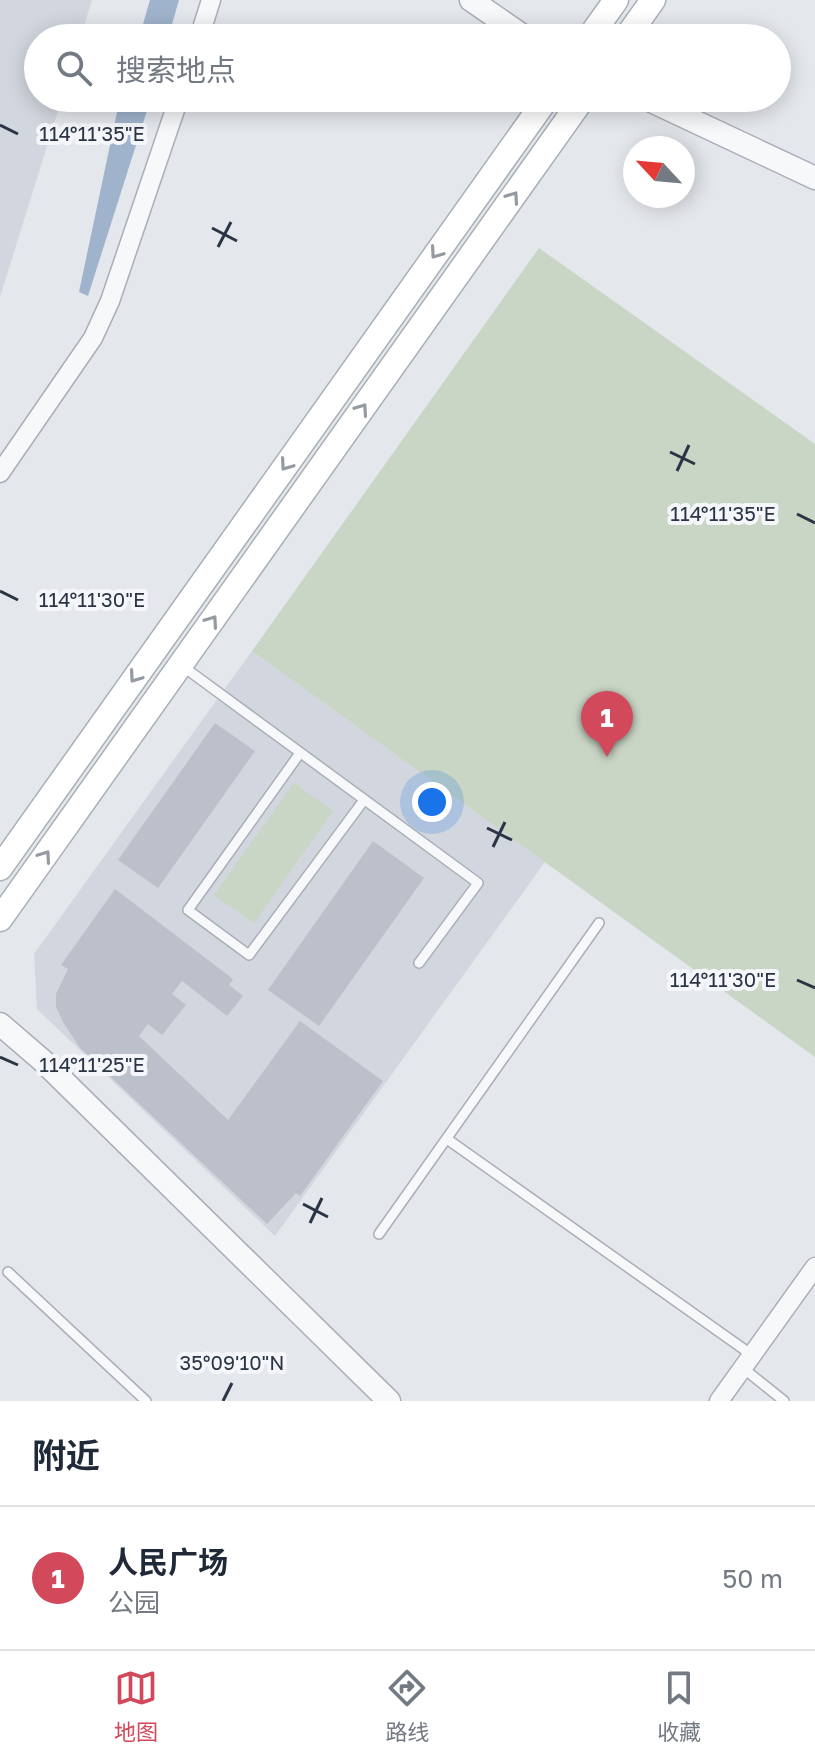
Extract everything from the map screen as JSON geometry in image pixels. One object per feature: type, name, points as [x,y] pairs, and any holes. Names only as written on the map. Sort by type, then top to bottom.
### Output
[{"type":"main road","points":[[599,24],[616,0]]},
{"type":"main road","points":[[636,24],[653,0]]},
{"type":"main road","points":[[0,868],[537,112]]},
{"type":"main road","points":[[0,919],[573,112]]},
{"type":"street","points":[[203,24],[211,0]]},
{"type":"street","points":[[471,0],[506,24]]},
{"type":"street","points":[[0,473],[93,338],[110,301],[174,112]]},
{"type":"street","points":[[675,112],[815,178]]},
{"type":"street","points":[[0,1024],[43,1061],[389,1401]]},
{"type":"street","points":[[719,1401],[815,1267]]},
{"type":"lane","points":[[181,665],[478,883],[419,963]]},
{"type":"lane","points":[[300,753],[188,910],[249,955],[364,800]]},
{"type":"lane","points":[[379,1234],[599,923]]},
{"type":"lane","points":[[447,1139],[747,1361],[784,1401]]},
{"type":"lane","points":[[8,1272],[146,1401]]},
{"type":"shaded area","points":[[0,0],[92,0],[84,24],[24,24],[24,112],[58,112],[0,297]]},
{"type":"shaded area","points":[[252,651],[545,862],[275,1236],[37,1009],[34,954]]},
{"type":"green space","points":[[539,248],[815,444],[815,1057],[252,651]]},
{"type":"green space","points":[[294,783],[333,811],[254,923],[214,895]]},
{"type":"water","points":[[150,0],[179,0],[172,24],[143,24]]},
{"type":"water","points":[[117,112],[147,112],[88,296],[79,292]]},
{"type":"building","points":[[215,723],[255,751],[158,888],[118,860]]},
{"type":"building","points":[[373,841],[424,878],[319,1026],[268,990]]},
{"type":"building","points":[[115,889],[233,979],[229,985],[243,996],[227,1016],[182,981],[172,994],[186,1005],[162,1035],[148,1024],[139,1036],[228,1120],[300,1021],[383,1081],[300,1196],[296,1193],[267,1224],[80,1048],[56,1007],[56,994],[68,969],[61,965]]},
{"type":"place","name":"人民广场","points":[[607,757]]}]
